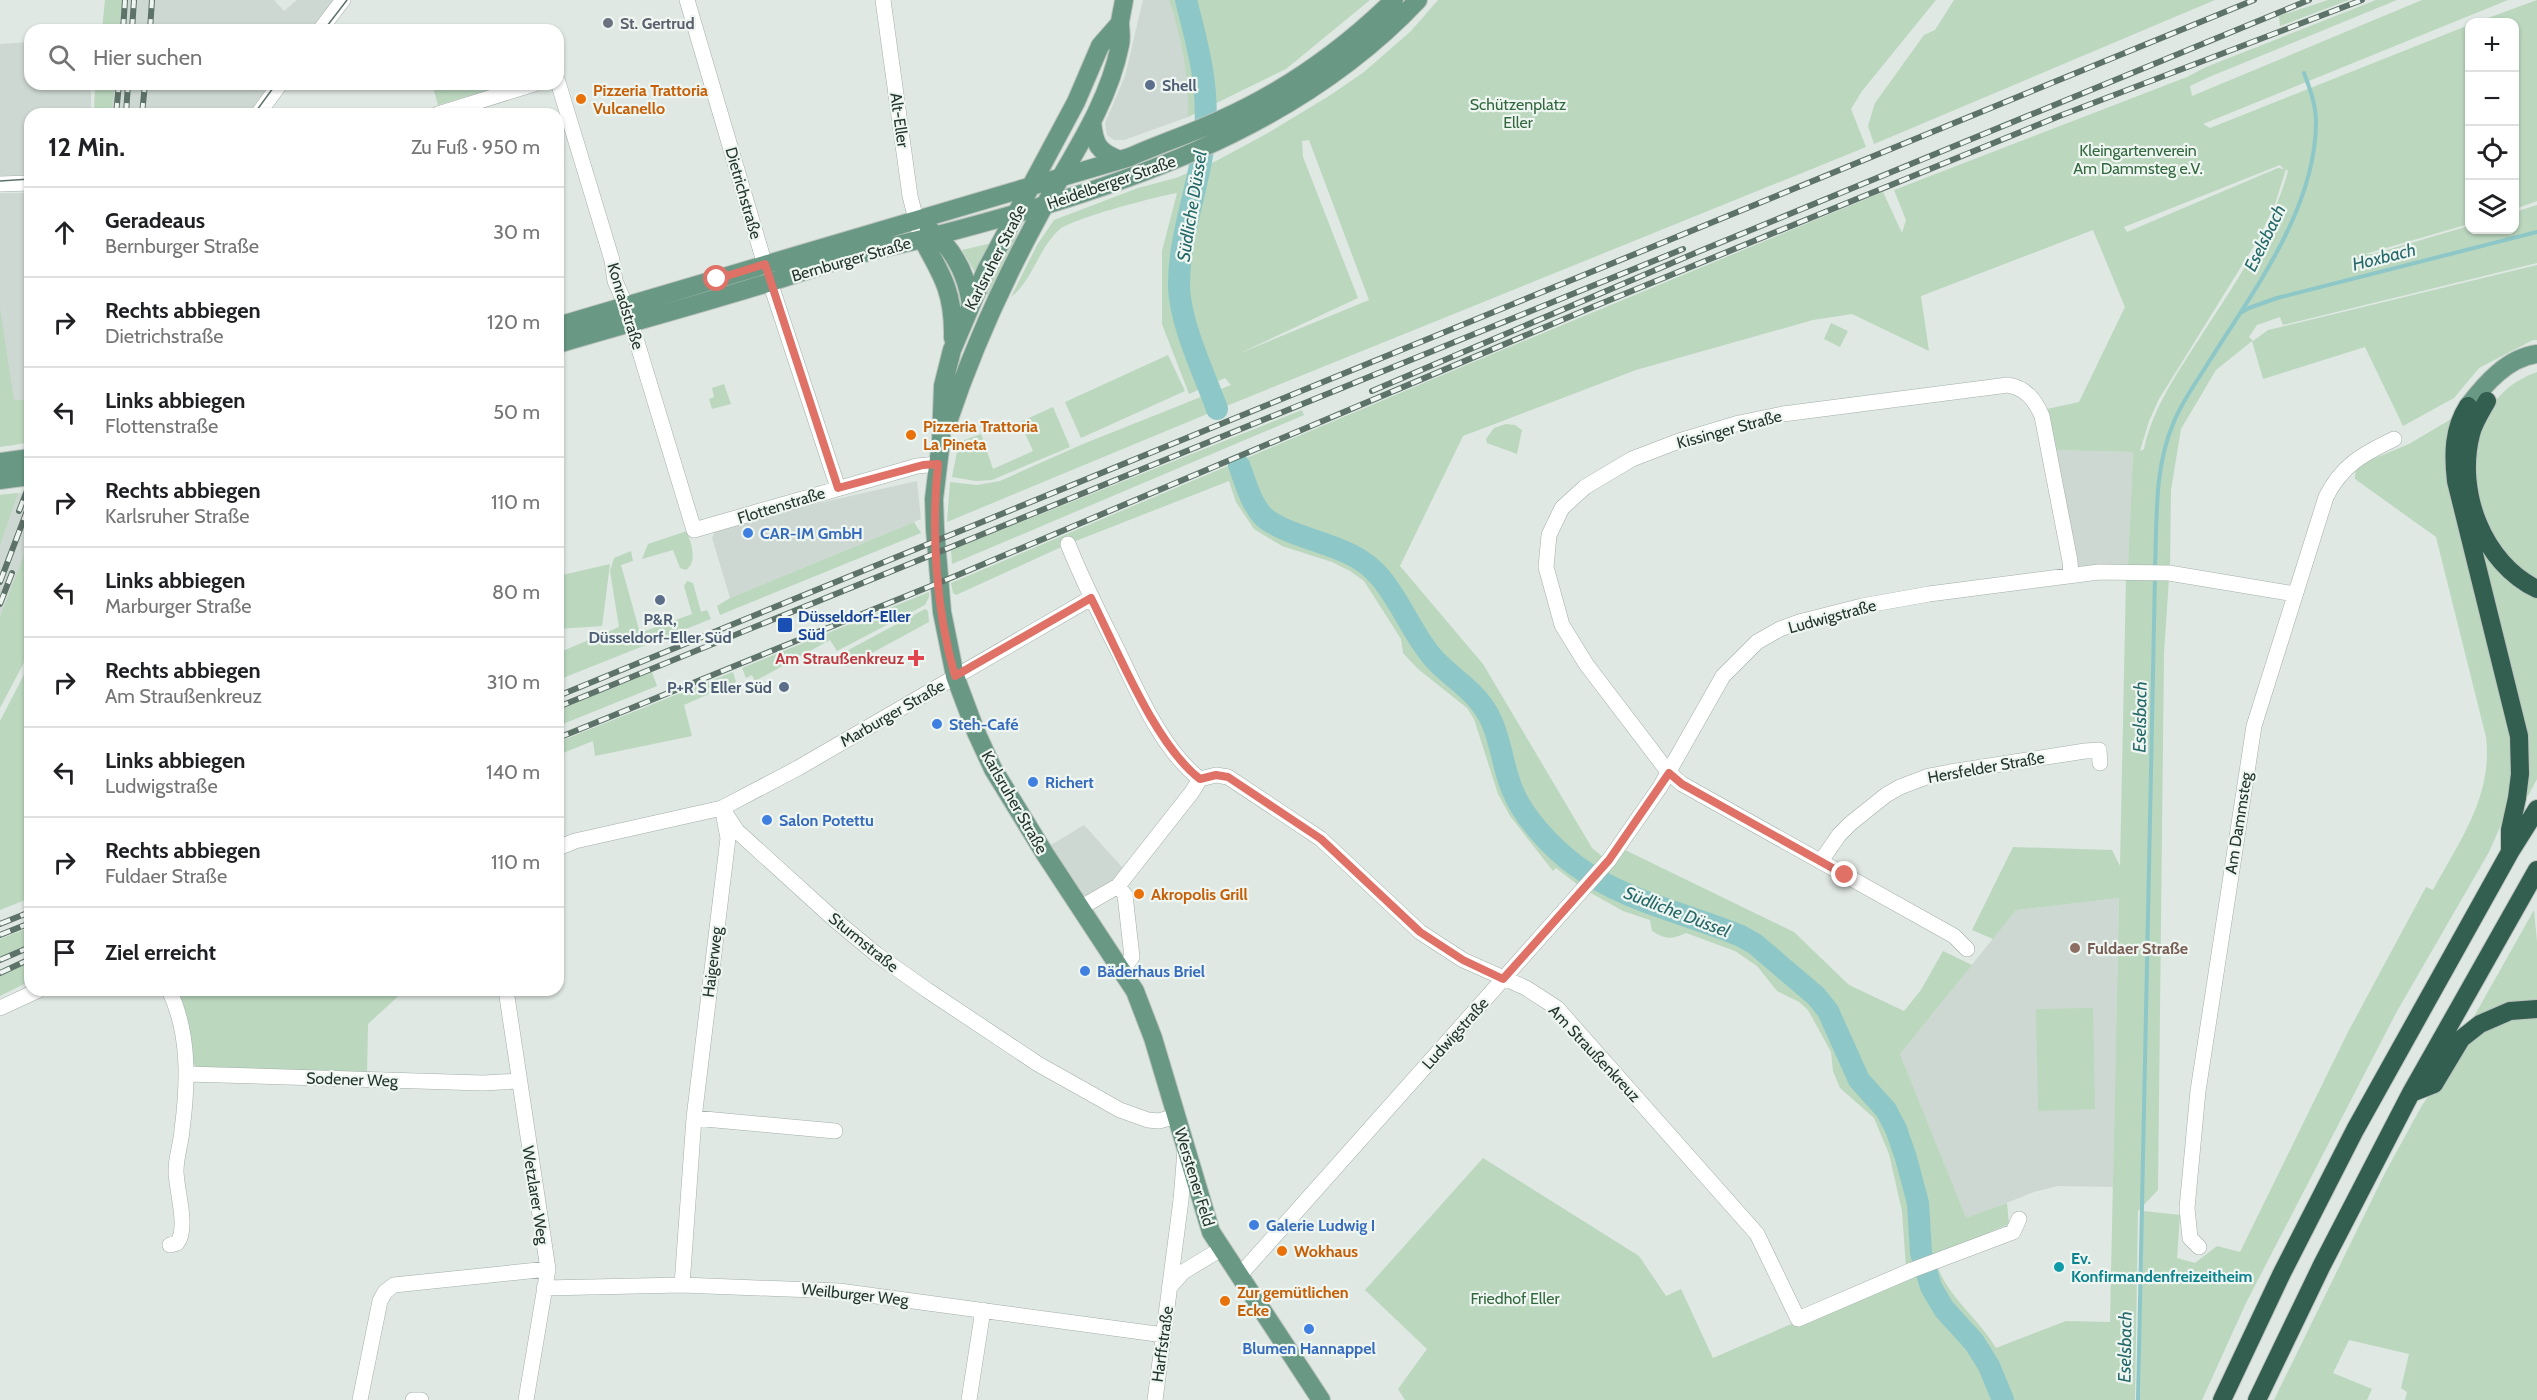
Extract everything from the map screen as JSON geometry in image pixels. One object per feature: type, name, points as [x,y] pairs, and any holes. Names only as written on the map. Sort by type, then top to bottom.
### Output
[{"type":"highway","points":[[2487,401],[2475,421],[2468,448],[2468,484],[2474,508],[2480,526],[2501,564],[2537,589]]},
{"type":"highway","points":[[2468,406],[2460,422],[2456,438],[2454,460],[2456,481],[2521,750],[2517,798],[2510,830],[2511,852]]},
{"type":"highway","points":[[2222,1400],[2282,1273],[2355,1131],[2537,809]]},
{"type":"highway","points":[[2257,1400],[2322,1265],[2411,1093],[2537,870]]},
{"type":"highway","points":[[2411,1093],[2434,1084],[2461,1039],[2480,1024],[2510,1011],[2537,1009]]},
{"type":"main road","name":"Karlsruher Straße","points":[[941,441],[959,390],[1008,274],[1092,121],[1108,84],[1121,43],[1120,23],[1124,0]]},
{"type":"main road","name":"Heidelberger Straße","points":[[915,219],[1120,160],[1220,120],[1271,94],[1325,60],[1394,0]]},
{"type":"main road","name":"Heidelberger Straße","points":[[929,237],[1107,186],[1217,143],[1330,78],[1398,21],[1418,0]]},
{"type":"main road","name":"Karlsruher Straße","points":[[1080,908],[993,769],[973,725],[955,676],[942,612],[934,529],[943,386],[952,350],[970,302],[1076,102],[1100,46],[1120,23]]},
{"type":"main road","points":[[1092,121],[1094,137],[1100,150],[1120,160]]},
{"type":"main road","name":"Bernburger Straße","points":[[564,341],[628,314],[765,264],[915,219]]},
{"type":"main road","points":[[915,219],[929,237],[959,265],[970,302],[972,328],[959,390]]},
{"type":"main road","name":"Bernburger Straße","points":[[564,325],[628,314],[770,282],[859,254],[929,237]]},
{"type":"main road","points":[[929,237],[947,283],[953,321],[952,350]]},
{"type":"main road","points":[[2468,406],[2494,376],[2519,360],[2537,354]]},
{"type":"main road","points":[[2487,401],[2504,383],[2537,367]]},
{"type":"main road","points":[[0,462],[24,459]]},
{"type":"main road","points":[[0,480],[24,477]]},
{"type":"main road","name":"Werstener Feld","points":[[1080,908],[1123,969],[1140,1003],[1211,1232],[1321,1400]]},
{"type":"street","points":[[325,24],[343,0]]},
{"type":"street","name":"Dietrichstraße","points":[[687,0],[770,282],[838,488]]},
{"type":"street","name":"Alt-Eller","points":[[883,0],[915,219]]},
{"type":"street","points":[[262,108],[276,90]]},
{"type":"street","points":[[457,108],[515,90]]},
{"type":"street","name":"Konradstraße","points":[[560,90],[612,260],[615,281],[628,314],[694,530]]},
{"type":"street","points":[[0,184],[24,183]]},
{"type":"street","name":"Kissinger Straße","points":[[1669,773],[1586,664],[1562,625],[1546,567],[1549,535],[1562,508],[1585,487],[1632,459],[1678,441],[1739,423],[1783,414],[1991,386],[2015,387],[2032,397],[2042,416],[2068,549],[2070,575]]},
{"type":"street","name":"Am Dammsteg","points":[[2199,1246],[2190,1238],[2187,1208],[2201,1069],[2254,726],[2314,529],[2333,483],[2343,469],[2363,455],[2394,439]]},
{"type":"street","name":"Flottenstraße","points":[[694,530],[923,465],[938,464]]},
{"type":"street","points":[[1068,544],[1091,598],[1149,715],[1187,769],[1200,779],[1118,886],[1080,908]]},
{"type":"street","name":"Ludwigstraße","points":[[1239,1276],[1603,865],[1644,811],[1669,773],[1723,676],[1757,642],[1780,629],[1799,622],[1862,606],[1913,596],[2070,575],[2169,573],[2295,594]]},
{"type":"street","name":"Marburger Straße","points":[[722,808],[798,768],[1091,598]]},
{"type":"street","name":"Hersfelder Straße","points":[[1821,861],[1839,835],[1868,809],[1886,795],[1929,776],[2085,751],[2099,750],[2100,763]]},
{"type":"street","points":[[1669,773],[1682,784],[1954,936],[1967,949]]},
{"type":"street","name":"Am Straußenkreuz","points":[[1200,779],[1216,775],[1228,777],[1321,839],[1420,932],[1463,960],[1526,988],[1557,1008],[1757,1234],[1798,1319],[1912,1270],[2013,1232],[2019,1219]]},
{"type":"street","points":[[564,846],[575,841],[722,808]]},
{"type":"street","name":"Sturmstraße","points":[[722,808],[737,831],[835,920],[876,954],[927,990],[1038,1064],[1120,1110],[1148,1120],[1159,1121],[1176,1116]]},
{"type":"street","name":"Haigerweg","points":[[682,1285],[694,1118],[728,838],[722,808]]},
{"type":"street","points":[[1118,886],[1125,895],[1132,957],[1123,969]]},
{"type":"street","points":[[0,1008],[26,996]]},
{"type":"street","points":[[170,1245],[177,1243],[182,1232],[176,1170],[186,1074],[185,1040],[171,996]]},
{"type":"street","name":"Wetzlarer Weg","points":[[507,996],[548,1269],[526,1400]]},
{"type":"street","name":"Sodener Weg","points":[[186,1074],[483,1083],[518,1082]]},
{"type":"street","points":[[694,1118],[835,1131]]},
{"type":"street","name":"Harffstraße","points":[[1155,1400],[1181,1200],[1185,1147]]},
{"type":"street","name":"Harffstraße","points":[[1169,1288],[1183,1272],[1221,1249]]},
{"type":"street","points":[[360,1400],[380,1301],[385,1292],[394,1284],[548,1269]]},
{"type":"street","name":"Weilburger Weg","points":[[544,1288],[682,1285],[839,1291],[1164,1335]]},
{"type":"street","points":[[969,1400],[982,1310]]},
{"type":"street","points":[[413,1400],[422,1400]]},
{"type":"shaded area","points":[[107,0],[274,0],[284,11],[297,0],[338,0],[320,24],[105,24]]},
{"type":"shaded area","points":[[1143,0],[1169,0],[1181,37],[1189,85],[1188,117],[1124,140],[1114,140],[1107,135],[1105,123],[1125,76]]},
{"type":"shaded area","points":[[24,42],[24,90],[91,90],[91,108],[24,108],[24,175],[0,176],[0,44]]},
{"type":"shaded area","points":[[99,90],[270,90],[257,108],[98,108]]},
{"type":"shaded area","points":[[0,193],[24,193],[24,443],[9,446],[14,434],[0,446]]},
{"type":"shaded area","points":[[2053,450],[2133,452],[2128,566],[2084,567],[2077,565]]},
{"type":"shaded area","points":[[917,481],[921,519],[730,598],[712,538],[717,526]]},
{"type":"shaded area","points":[[24,493],[24,617],[0,674],[0,495]]},
{"type":"shaded area","points":[[1084,825],[1122,867],[1125,876],[1100,895],[1082,895],[1046,848]]},
{"type":"shaded area","points":[[2119,898],[2113,1187],[2058,1186],[2034,1192],[1966,1219],[1900,1054],[2016,910]]},
{"type":"green space","points":[[105,0],[122,0],[120,24],[103,24]]},
{"type":"green space","points":[[1169,0],[1370,0],[1286,69],[1188,117],[1184,57]]},
{"type":"green space","name":"Schützenplatz Eller","points":[[1438,0],[1936,0],[1862,91],[1851,109],[1866,147],[1224,407],[947,522],[950,482],[977,485],[1000,481],[1083,444],[1231,385],[1225,378],[1189,394],[1162,324],[1162,251],[1177,193],[1134,203],[1066,225],[1052,238],[1025,282],[1011,297],[1037,245],[1054,220],[1138,188],[1176,178],[1216,161],[1329,96],[1364,72],[1411,31]],"holes":[[[1309,140],[1369,300],[1238,354],[1358,298],[1303,157],[1302,141]]]},
{"type":"green space","points":[[1954,0],[2215,0],[1874,144],[1868,126],[1875,103],[1924,35],[1935,30]]},
{"type":"green space","points":[[2328,0],[2349,0],[2280,26],[2279,16]]},
{"type":"green space","name":"Kleingartenverein Am Dammsteg e.V.","points":[[2376,0],[2397,0],[2209,77],[2190,86],[2192,96],[2422,0],[2508,0],[2203,124],[2210,128],[2465,27],[2465,225],[2365,254],[2373,254],[2465,227],[2465,234],[2519,234],[2519,211],[2537,205],[2537,263],[2283,325],[2280,317],[2257,325],[2249,337],[2253,341],[2268,330],[2537,265],[2537,340],[2479,368],[2454,398],[2403,426],[2365,347],[2263,379],[2252,341],[2216,370],[2181,429],[2171,490],[2170,568],[2128,566],[2133,452],[2053,450],[2047,409],[2079,402],[2125,307],[2093,230],[1921,296],[1929,351],[1852,314],[1813,320],[1636,370],[1463,436],[1400,566],[1483,664],[1592,848],[1603,857],[1578,885],[1556,868],[1553,871],[1510,816],[1498,794],[1474,719],[1467,708],[1418,669],[1403,653],[1401,639],[1364,581],[1332,562],[1282,546],[1254,529],[1236,502],[1229,481],[1068,544],[956,595],[953,593],[951,583],[1883,192],[1902,233],[1906,220],[1894,190],[2187,77],[2206,67]],"holes":[[[2280,165],[2284,169],[2278,168],[2127,232],[2124,227]],[[2286,169],[2288,171],[2280,195],[2259,242],[2170,385],[2152,422],[2144,449],[2140,451],[2149,421],[2159,399],[2259,238],[2275,204]]]},
{"type":"green space","points":[[2537,0],[2537,201],[2519,208],[2519,18],[2488,18]]},
{"type":"green space","points":[[95,90],[114,90],[112,108],[94,108]]},
{"type":"green space","points":[[434,90],[487,90],[438,105]]},
{"type":"green space","points":[[1021,233],[989,296],[987,295],[997,262],[1011,236]]},
{"type":"green space","points":[[992,243],[976,274],[962,250]]},
{"type":"green space","points":[[0,308],[14,400],[24,400],[24,443],[0,447]]},
{"type":"green space","points":[[1831,323],[1848,331],[1840,347],[1824,339]]},
{"type":"green space","points":[[1168,355],[1185,391],[1081,438],[1065,402]]},
{"type":"green space","points":[[2537,372],[2537,581],[2512,561],[2493,535],[2480,505],[2475,473],[2477,441],[2488,412],[2508,388]]},
{"type":"green space","points":[[724,384],[731,404],[712,409],[709,399],[714,397],[712,388]]},
{"type":"green space","points":[[1053,407],[1070,447],[992,480],[976,481],[952,477],[959,442],[981,434],[993,469],[1033,451],[1020,422]]},
{"type":"green space","points":[[1302,410],[1304,415],[952,564],[951,550]]},
{"type":"green space","points":[[2453,418],[2513,728],[2514,774],[2504,818],[2489,852],[2396,1013],[2246,1303],[2202,1400],[2140,1400],[2143,1211],[2180,1215],[2177,1258],[2195,1263],[2217,1246],[2240,1252],[2348,1032],[2426,887],[2433,890],[2454,853],[2479,798],[2487,758],[2486,737],[2436,537],[2355,479],[2356,466],[2409,444]]},
{"type":"green space","points":[[1506,424],[1515,425],[1522,430],[1517,454],[1487,443],[1486,439],[1494,428]]},
{"type":"green space","points":[[18,493],[0,545],[0,495]]},
{"type":"green space","points":[[2473,518],[2537,595],[2537,779],[2528,796],[2522,796]]},
{"type":"green space","points":[[914,522],[921,533],[720,615],[717,606],[730,598]]},
{"type":"green space","points":[[687,531],[693,557],[690,567],[686,570],[680,568],[673,550],[642,559],[648,544]]},
{"type":"green space","points":[[631,551],[633,561],[621,565],[640,633],[692,614],[684,586],[687,581],[693,583],[701,612],[707,610],[711,619],[564,678],[564,650],[619,627],[610,571],[614,558]]},
{"type":"green space","points":[[24,555],[24,662],[0,708],[0,617]]},
{"type":"green space","points":[[610,564],[602,626],[564,629],[564,575]]},
{"type":"green space","name":"Friedhof Eller","points":[[2126,578],[2169,578],[2164,653],[2158,1190],[2138,1211],[2135,1400],[1405,1400],[1398,1389],[1427,1349],[1365,1290],[1483,1158],[1639,1256],[1666,1296],[1681,1289],[1713,1358],[1847,1300],[1938,1268],[1950,1290],[1996,1348],[2066,1321],[2110,1322],[2119,898],[2016,910],[1993,939],[1972,930],[2013,847],[2112,850],[2120,866]]},
{"type":"green space","points":[[929,592],[925,605],[837,651],[830,640],[755,681],[752,675],[746,678],[742,668]]},
{"type":"green space","points":[[925,609],[928,611],[929,622],[846,667],[839,655]]},
{"type":"green space","points":[[652,672],[657,686],[564,724],[564,708]]},
{"type":"green space","points":[[733,672],[736,682],[684,705],[692,736],[595,756],[593,741],[564,753],[564,740]]},
{"type":"green space","points":[[24,675],[24,900],[0,910],[0,721]]},
{"type":"green space","points":[[1625,850],[1794,932],[1849,985],[1904,1011],[1921,990],[1943,951],[1972,965],[1900,1054],[1966,1218],[2007,1203],[2009,1224],[1906,1268],[1902,1211],[1889,1154],[1874,1118],[1840,1088],[1833,1071],[1831,1052],[1808,1010],[1799,1002],[1777,991],[1757,966],[1735,951],[1686,933],[1672,938],[1661,936],[1652,931],[1650,920],[1623,911],[1589,892]]},
{"type":"green space","points":[[2534,910],[2537,942],[2537,1003],[2472,1020]]},
{"type":"green space","points":[[24,929],[24,948],[0,958],[0,939]]},
{"type":"green space","points":[[24,965],[24,984],[0,996],[0,976]]},
{"type":"green space","points":[[176,996],[398,996],[368,1024],[367,1075],[199,1069],[192,1063]]},
{"type":"green space","points":[[2093,1008],[2095,1109],[2038,1111],[2036,1009]]},
{"type":"green space","points":[[2537,1017],[2537,1400],[2405,1400],[2407,1392],[2401,1388],[2409,1354],[2349,1340],[2333,1373],[2372,1389],[2367,1400],[2274,1400],[2385,1173],[2421,1107],[2466,1039],[2507,1018]]},
{"type":"waterway","name":"Südliche Düssel","points":[[1186,0],[1204,83],[1206,117],[1199,173],[1185,230],[1179,288],[1188,333],[1217,409]]},
{"type":"waterway","name":"Eselsbach","points":[[2155,568],[2159,477],[2173,424],[2189,394],[2278,250],[2305,187],[2313,155],[2316,116],[2304,73]]},
{"type":"waterway","name":"Hoxbach","points":[[2242,312],[2277,298],[2537,232]]},
{"type":"waterway","name":"Südliche Düssel","points":[[1239,465],[1254,504],[1267,520],[1360,559],[1380,577],[1427,651],[1484,707],[1496,733],[1517,800],[1530,821],[1557,849],[1594,878],[1635,898],[1741,936],[1755,944],[1816,996],[1828,1011],[1859,1080],[1886,1110],[1896,1129],[1918,1203],[1921,1253],[1931,1287],[1944,1309],[1974,1342],[1989,1366],[2003,1400]]},
{"type":"waterway","name":"Eselsbach","points":[[2138,1400],[2155,576]]},
{"type":"tram line","points":[[329,24],[347,0]]},
{"type":"tram line","points":[[258,108],[272,90]]},
{"type":"tram line","points":[[0,181],[24,179]]},
{"type":"railway","points":[[123,24],[125,0]]},
{"type":"railway","points":[[132,24],[134,0]]},
{"type":"railway","points":[[150,24],[152,0]]},
{"type":"railway","points":[[564,694],[2254,0]]},
{"type":"railway","points":[[1372,391],[1700,251],[2309,0]]},
{"type":"railway","points":[[564,736],[953,577],[1595,306],[2062,115],[2362,0]]},
{"type":"railway","points":[[117,108],[118,90]]},
{"type":"railway","points":[[126,108],[128,90]]},
{"type":"railway","points":[[143,108],[144,90]]},
{"type":"railway","points":[[564,705],[1683,249]]},
{"type":"railway","points":[[19,511],[24,498]]},
{"type":"railway","points":[[0,582],[24,519]]},
{"type":"railway","points":[[0,604],[12,573]]},
{"type":"railway","points":[[0,924],[24,914]]},
{"type":"railway","points":[[0,935],[24,925]]},
{"type":"railway","points":[[0,960],[24,950]]},
{"type":"railway","points":[[0,973],[24,962]]},
{"type":"place","name":"St. Gertrud","points":[[608,23]]},
{"type":"place","name":"Shell","points":[[1150,85]]},
{"type":"place","name":"Pizzeria Trattoria Vulcanello","points":[[581,99]]},
{"type":"place","name":"Pizzeria Trattoria La Pineta","points":[[911,435]]},
{"type":"place","name":"CAR-IM GmbH","points":[[748,533]]},
{"type":"place","name":"P&R, Düsseldorf-Eller Süd","points":[[660,600]]},
{"type":"place","name":"Düsseldorf-Eller Süd","points":[[785,625]]},
{"type":"place","name":"Am Straußenkreuz","points":[[916,658]]},
{"type":"place","name":"P+R S Eller Süd","points":[[784,687]]},
{"type":"place","name":"Steh-Café","points":[[937,724]]},
{"type":"place","name":"Richert","points":[[1033,782]]},
{"type":"place","name":"Salon Potettu","points":[[767,820]]},
{"type":"place","name":"Akropolis Grill","points":[[1139,894]]},
{"type":"place","name":"Fuldaer Straße","points":[[2075,948]]},
{"type":"place","name":"Bäderhaus Briel","points":[[1085,971]]},
{"type":"place","name":"Galerie Ludwig I","points":[[1254,1225]]},
{"type":"place","name":"Wokhaus","points":[[1282,1251]]},
{"type":"place","name":"Ev. Konfirmandenfreizeitheim","points":[[2059,1267]]},
{"type":"place","name":"Zur gemütlichen Ecke","points":[[1225,1301]]},
{"type":"place","name":"Blumen Hannappel","points":[[1309,1329]]},
{"type":"route","points":[[717,279],[765,264],[838,488],[923,465],[938,464],[934,499],[934,529],[942,612],[955,676],[1091,598],[1149,715],[1187,769],[1200,779],[1216,775],[1228,777],[1321,839],[1420,932],[1463,960],[1503,979],[1609,860],[1669,773],[1682,784],[1845,875]]}]
